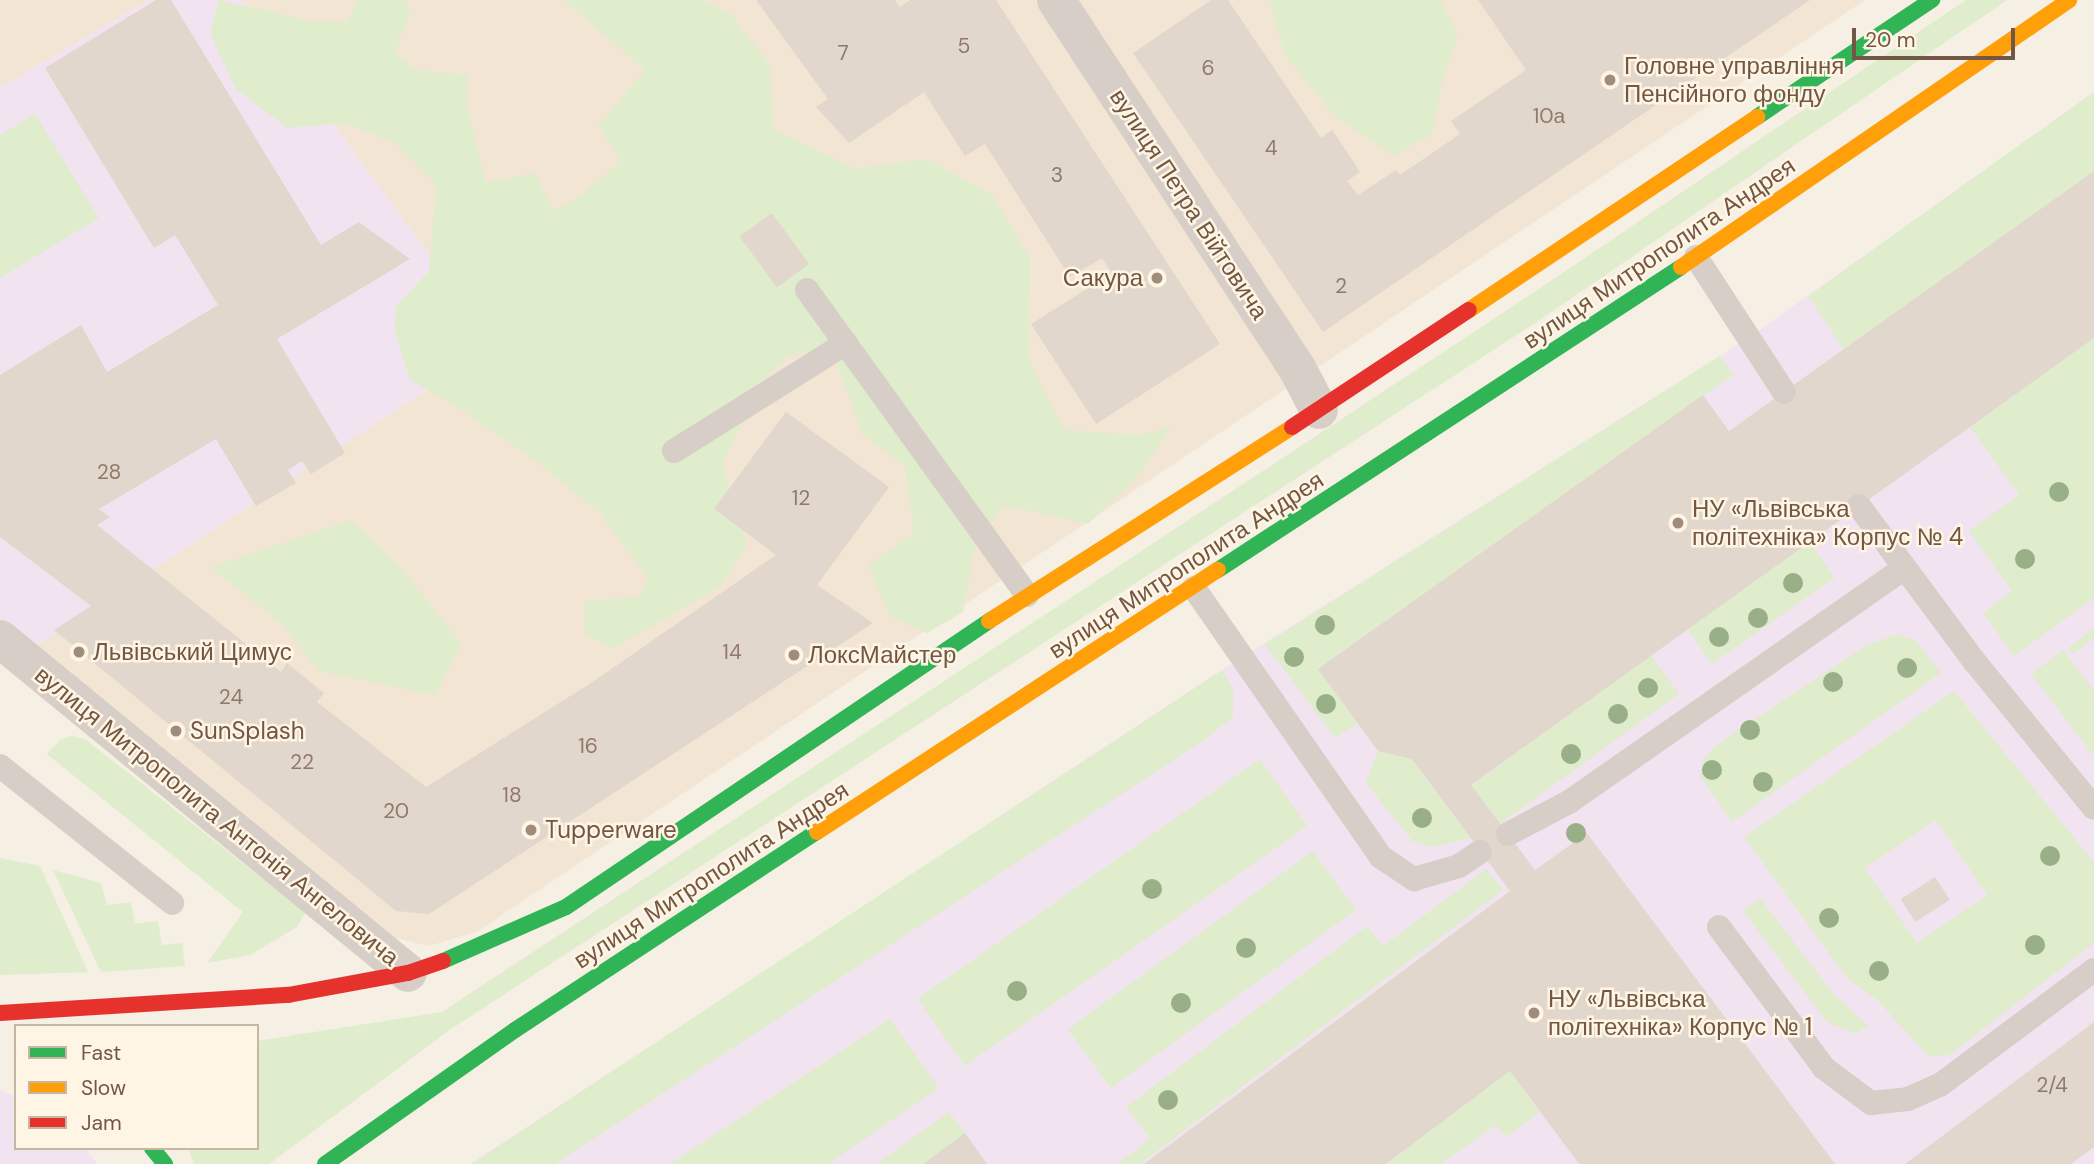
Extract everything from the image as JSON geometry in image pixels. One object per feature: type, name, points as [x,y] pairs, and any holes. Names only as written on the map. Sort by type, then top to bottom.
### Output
[{"type":"street","name":"вулиця Петра Війтовича","points":[[1056,0],[1298,370],[1319,411]]},
{"type":"street","points":[[408,973],[469,953],[566,907],[1027,595],[1319,411],[1932,0]]},
{"type":"street","name":"вулиця Митрополита Андрея","points":[[325,1164],[515,1030],[1696,257],[2069,0]]},
{"type":"street","name":"вулиця Митрополита Антонія Ангеловича","points":[[1,646],[408,973]]},
{"type":"street","name":"вулиця Митрополита Антонія Ангеловича","points":[[0,1013],[288,995],[408,973]]},
{"type":"street","points":[[154,1150],[165,1164]]},
{"type":"lane","points":[[1696,257],[1784,392]]},
{"type":"lane","points":[[807,290],[1027,595]]},
{"type":"lane","points":[[674,451],[846,343]]},
{"type":"lane","points":[[1859,506],[1903,569],[2094,808]]},
{"type":"lane","points":[[1508,834],[1569,802],[1903,569]]},
{"type":"lane","points":[[1194,588],[1381,857],[1414,879],[1459,866],[1480,852]]},
{"type":"lane","points":[[0,766],[172,903]]},
{"type":"lane","points":[[1719,927],[1824,1068],[1871,1103],[1908,1099],[1940,1085],[2094,970]]},
{"type":"shaded area","points":[[0,0],[148,0],[0,88]]},
{"type":"shaded area","points":[[148,0],[242,0],[496,345],[33,648],[0,623],[0,88]]},
{"type":"shaded area","points":[[242,0],[1865,0],[478,931],[429,946],[384,935],[33,648],[496,345]]},
{"type":"shaded area","points":[[2094,92],[2094,1164],[471,1164],[1233,663],[1750,337]]},
{"type":"shaded area","points":[[0,1089],[14,1097],[14,1150],[86,1150],[97,1164],[0,1164]]},
{"type":"green space","points":[[219,0],[316,22],[347,22],[358,0],[406,0],[410,13],[395,53],[416,70],[467,75],[467,106],[485,182],[534,173],[554,211],[581,195],[621,161],[598,126],[645,70],[564,0],[702,0],[731,15],[770,65],[773,129],[855,169],[927,159],[993,196],[1030,258],[1029,360],[1064,430],[1139,435],[1171,427],[1141,472],[1088,524],[1004,505],[974,550],[963,612],[927,633],[890,616],[868,565],[914,533],[905,466],[863,435],[831,348],[790,355],[768,374],[722,463],[747,544],[720,587],[612,649],[585,634],[584,601],[639,597],[648,578],[599,512],[536,461],[453,404],[410,380],[395,332],[396,306],[429,271],[436,185],[394,142],[345,123],[287,128],[236,89],[210,33]]},
{"type":"green space","points":[[1270,0],[1440,0],[1458,35],[1443,78],[1432,134],[1394,156],[1335,116],[1284,54]]},
{"type":"green space","points":[[1966,0],[2007,0],[1547,315],[451,1029],[269,1164],[194,1164],[189,1150],[259,1150],[259,1041],[442,1012],[1533,293]]},
{"type":"green space","points":[[2094,92],[2094,171],[1844,350],[1808,296]]},
{"type":"green space","points":[[35,114],[99,218],[0,278],[0,135]]},
{"type":"green space","points":[[2094,338],[2094,598],[2014,656],[1983,613],[2012,591],[1969,531],[2019,495],[1970,427]]},
{"type":"green space","points":[[1720,356],[1733,375],[1319,668],[1358,723],[1335,738],[1265,644]]},
{"type":"green space","points":[[351,520],[403,570],[461,644],[435,695],[319,671],[283,625],[211,567]]},
{"type":"green space","points":[[1809,541],[1835,578],[1712,664],[1686,627]]},
{"type":"green space","points":[[2094,628],[2094,638],[2073,654],[2068,648]]},
{"type":"green space","points":[[1897,634],[1916,641],[1941,673],[1732,822],[1700,776],[1703,760],[1716,745],[1865,646]]},
{"type":"green space","points":[[2063,650],[2094,691],[2094,756],[2031,674]]},
{"type":"green space","points":[[1651,655],[1679,694],[1500,824],[1471,785]]},
{"type":"green space","points":[[1222,670],[1233,689],[1233,717],[1206,739],[555,1164],[471,1164]]},
{"type":"green space","points":[[1954,691],[2094,862],[2094,943],[1950,1055],[1929,1057],[1878,1001],[1847,978],[1744,837]],"holes":[[[1936,820],[1987,895],[1917,943],[1865,868]]]},
{"type":"green space","points":[[72,736],[85,739],[305,912],[297,927],[250,955],[207,963],[243,912],[47,754],[60,740]]},
{"type":"green space","points":[[1378,751],[1412,759],[1470,838],[1434,847],[1412,841],[1366,783]]},
{"type":"green space","points":[[1260,759],[1307,826],[965,1066],[918,999]]},
{"type":"green space","points":[[1313,851],[1356,910],[1111,1088],[1068,1029]]},
{"type":"green space","points":[[0,858],[40,866],[88,972],[0,975]]},
{"type":"green space","points":[[1486,869],[1503,890],[1140,1164],[1117,1164],[1150,1139],[1126,1107],[1367,926],[1383,946]]},
{"type":"green space","points":[[53,870],[101,883],[107,905],[131,902],[135,924],[158,921],[162,945],[182,943],[185,966],[101,972]]},
{"type":"green space","points":[[1760,898],[1833,993],[1868,1026],[1856,1034],[1827,1022],[1743,911]]},
{"type":"green space","points":[[890,1019],[939,1088],[828,1164],[670,1164]]},
{"type":"green space","points":[[1510,1071],[1540,1112],[1506,1137],[1496,1125],[1441,1164],[1386,1164]]},
{"type":"green space","points":[[949,1112],[965,1133],[923,1164],[876,1164]]},
{"type":"building","points":[[156,0],[171,0],[321,245],[359,222],[410,259],[277,339],[345,453],[311,474],[302,461],[288,470],[296,483],[256,506],[216,439],[99,509],[110,517],[97,525],[281,672],[287,663],[324,693],[317,702],[426,787],[594,681],[776,555],[714,509],[786,412],[889,487],[817,585],[873,623],[429,914],[396,911],[54,630],[91,606],[0,537],[0,375],[81,325],[107,372],[218,305],[175,235],[154,248],[45,68]]},
{"type":"building","points":[[756,0],[895,0],[900,7],[910,0],[996,0],[1220,344],[1096,424],[1031,324],[1112,273],[1102,258],[1070,277],[985,144],[965,156],[924,92],[849,143],[816,107],[828,99]]},
{"type":"building","points":[[1211,0],[1228,0],[1321,138],[1332,130],[1360,172],[1347,181],[1358,195],[1396,170],[1400,175],[1460,134],[1451,121],[1526,70],[1478,0],[1810,0],[1323,332],[1133,53]]},
{"type":"building","points":[[2094,171],[2094,338],[1471,785],[1535,870],[1587,833],[1835,1164],[1579,1164],[1510,1071],[1386,1164],[1144,1164],[1510,891],[1412,759],[1378,751],[1318,669],[1703,395],[1729,431]]},
{"type":"building","points":[[772,213],[809,264],[777,287],[740,237]]},
{"type":"building","points":[[1935,877],[1950,900],[1915,922],[1901,899]]},
{"type":"building","points":[[2094,1022],[2094,1147],[2071,1164],[1905,1164]]},
{"type":"building","points":[[965,1133],[987,1164],[923,1164]]},
{"type":"traffic: fast","points":[[1757,117],[1932,0]]},
{"type":"traffic: fast","points":[[1218,570],[1681,267]]},
{"type":"traffic: fast","points":[[443,961],[566,907],[989,621]]},
{"type":"traffic: fast","points":[[325,1164],[515,1030],[817,832]]},
{"type":"traffic: fast","points":[[154,1150],[165,1164]]},
{"type":"traffic: slow","points":[[1681,267],[2069,0]]},
{"type":"traffic: slow","points":[[1469,310],[1757,117]]},
{"type":"traffic: slow","points":[[989,621],[1292,427]]},
{"type":"traffic: slow","points":[[817,832],[1218,570]]},
{"type":"traffic: jam","points":[[1292,427],[1469,310]]},
{"type":"traffic: jam","points":[[0,1013],[288,995],[408,973],[443,961]]},
{"type":"place","name":"Головне управління Пенсійного фонду","points":[[1610,80]]},
{"type":"place","name":"Сакура","points":[[1157,278]]},
{"type":"place","name":"НУ «Львівська політехніка» Корпус № 4","points":[[1678,523]]},
{"type":"place","name":"Львівський Цимус","points":[[79,652]]},
{"type":"place","name":"ЛоксМайстер","points":[[794,655]]},
{"type":"place","name":"SunSplash","points":[[176,731]]},
{"type":"place","name":"Tupperware","points":[[531,830]]},
{"type":"place","name":"НУ «Львівська політехніка» Корпус № 1","points":[[1534,1013]]}]
